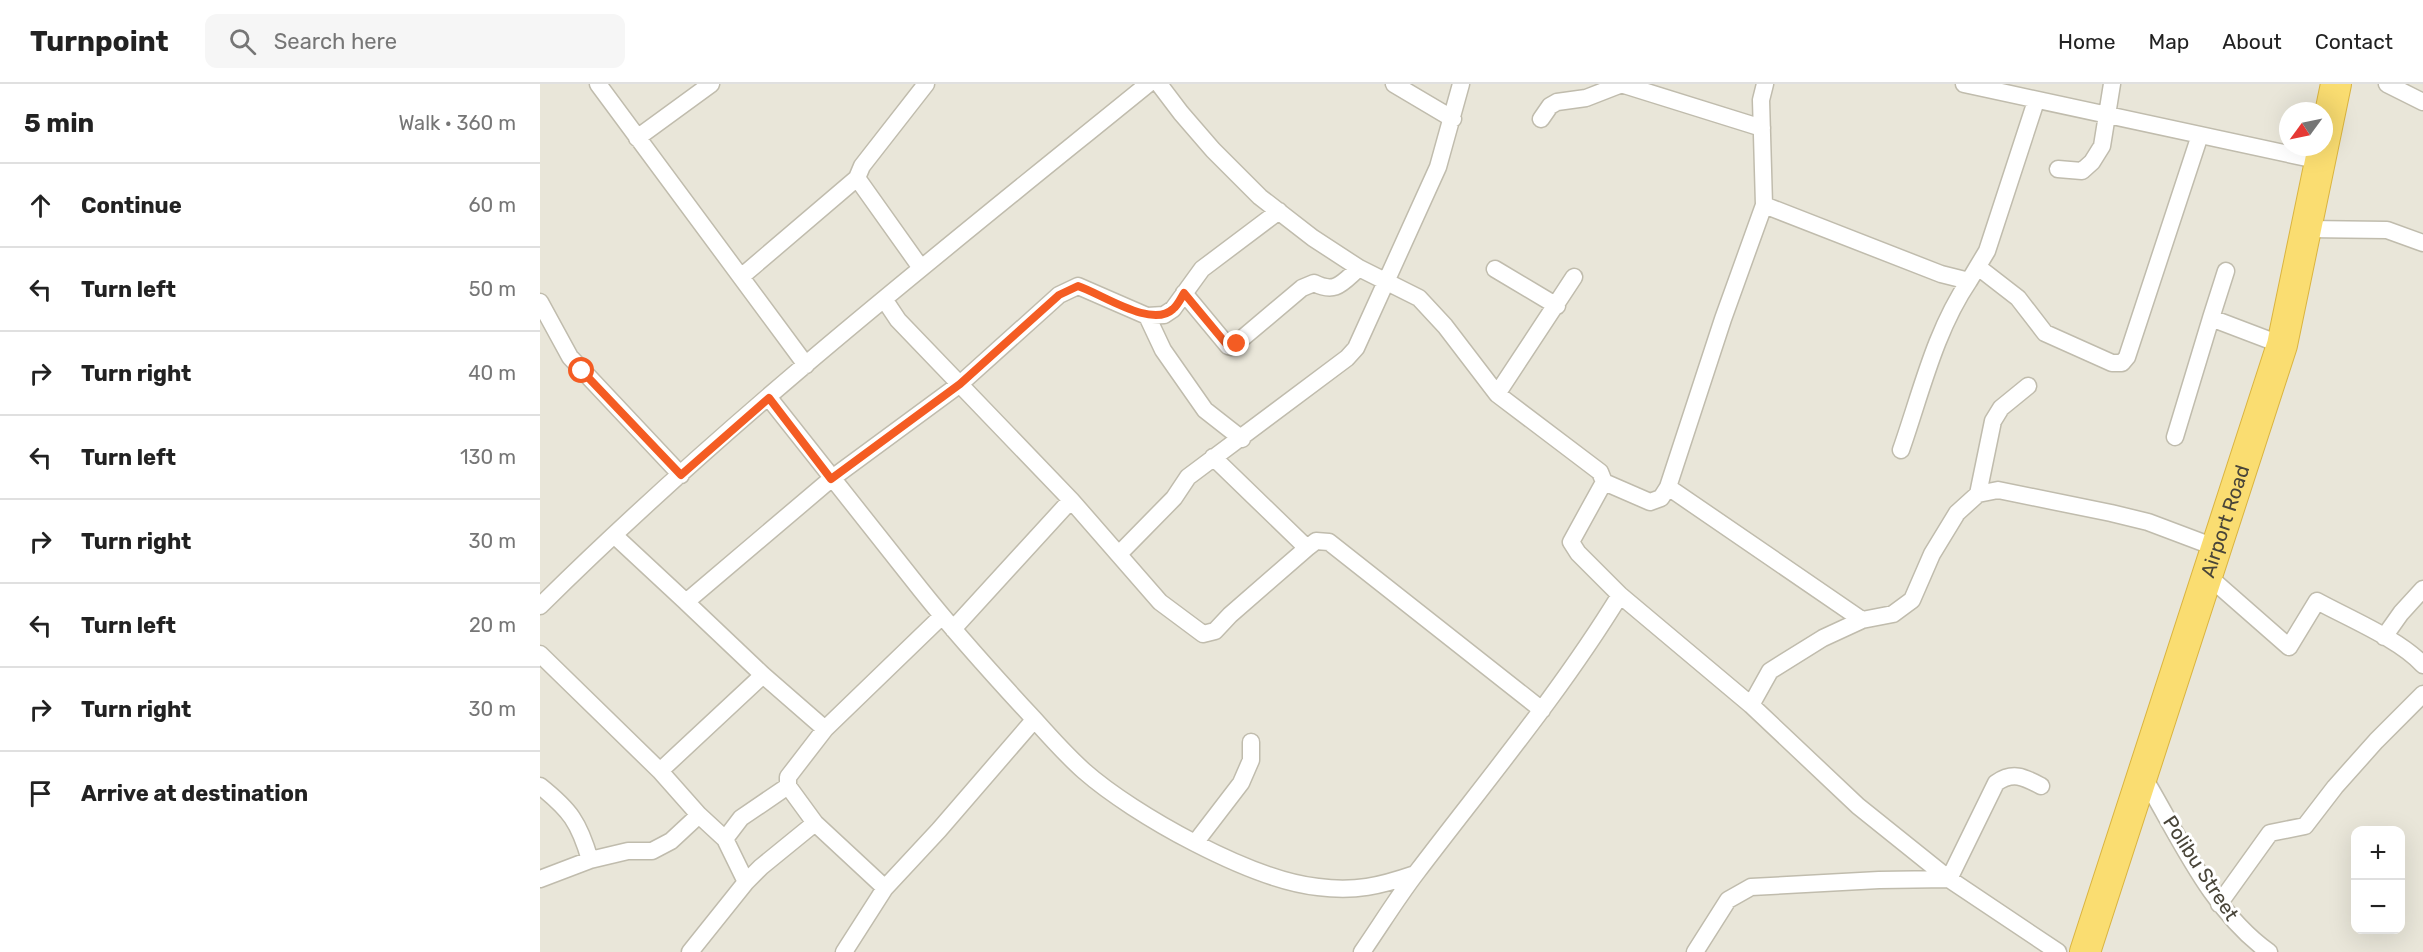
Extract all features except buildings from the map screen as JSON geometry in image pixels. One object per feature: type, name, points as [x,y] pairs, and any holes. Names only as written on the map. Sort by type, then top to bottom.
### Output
[{"type":"highway","name":"Airport Road","points":[[2085,952],[2282,345],[2336,84]]},
{"type":"street","points":[[598,84],[806,365]]},
{"type":"street","points":[[637,138],[711,84]]},
{"type":"street","points":[[741,277],[857,178],[862,166],[926,84]]},
{"type":"street","points":[[540,606],[681,475],[806,365],[921,268],[1148,84]]},
{"type":"street","points":[[1160,84],[1213,150],[1260,197],[1313,238],[1359,268],[1419,298],[1445,326],[1497,394],[1585,460],[1599,472],[1604,482],[1650,502],[1661,498],[1668,487],[1723,319],[1764,205],[1761,100],[1765,84]]},
{"type":"street","points":[[1394,84],[1453,119]]},
{"type":"street","points":[[1119,554],[1174,498],[1188,477],[1213,457],[1242,439],[1347,358],[1356,348],[1438,168],[1461,84]]},
{"type":"street","points":[[1541,119],[1550,106],[1557,102],[1586,98],[1621,84],[1762,128]]},
{"type":"street","points":[[1964,84],[2321,161]]},
{"type":"street","points":[[2058,169],[2082,171],[2092,162],[2102,146],[2112,84]]},
{"type":"street","points":[[2387,84],[2423,102]]},
{"type":"street","points":[[1901,450],[1941,334],[1958,297],[1987,251],[2036,101]]},
{"type":"street","points":[[1764,205],[1941,274],[1974,274],[2018,298],[2045,333],[2112,363],[2122,363],[2127,357],[2200,135]]},
{"type":"street","points":[[857,178],[921,268]]},
{"type":"street","points":[[686,602],[831,479],[960,384],[1059,295],[1078,286],[1147,316],[1164,315],[1173,309],[1202,268],[1279,211]]},
{"type":"street","points":[[2307,230],[2387,230],[2423,243]]},
{"type":"street","points":[[1184,293],[1228,346],[1232,347],[1302,288],[1314,284],[1327,290],[1336,288],[1359,268]]},
{"type":"street","points":[[1495,269],[1557,306]]},
{"type":"street","points":[[2175,437],[2226,271]]},
{"type":"street","points":[[1497,394],[1574,277]]},
{"type":"street","points":[[884,299],[898,320],[1071,500],[1160,602],[1203,634],[1215,631],[1230,615],[1307,548],[1317,541],[1329,542],[1542,710]]},
{"type":"street","points":[[540,302],[570,357],[681,475]]},
{"type":"street","points":[[1147,316],[1163,350],[1205,410],[1242,439]]},
{"type":"street","points":[[2211,318],[2282,345]]},
{"type":"street","points":[[1978,494],[1993,421],[2001,408],[2028,386]]},
{"type":"street","points":[[769,398],[831,479],[992,675],[1086,773],[1118,797],[1195,843],[1267,875],[1316,887],[1374,887],[1415,874]]},
{"type":"street","points":[[1213,457],[1307,548]]},
{"type":"street","points":[[1604,482],[1571,542],[1578,553],[1620,595],[1751,705],[1858,806],[1949,879],[2058,952]]},
{"type":"street","points":[[1668,487],[1862,620]]},
{"type":"street","points":[[1751,705],[1770,671],[1823,638],[1862,620],[1893,614],[1912,600],[1932,554],[1957,513],[1978,494],[1998,490],[2111,513],[2148,522],[2217,548]]},
{"type":"street","points":[[885,888],[815,823],[788,786],[788,777],[825,729],[947,623],[1071,500]]},
{"type":"street","points":[[615,536],[763,675],[825,729]]},
{"type":"street","points":[[2208,576],[2289,647],[2317,602],[2384,637],[2417,657],[2423,664]]},
{"type":"street","points":[[2384,637],[2401,612],[2423,589]]},
{"type":"street","points":[[1362,952],[1415,874],[1590,645],[1620,595]]},
{"type":"street","points":[[540,654],[660,771],[699,815],[724,838],[746,882]]},
{"type":"street","points":[[660,771],[763,675]]},
{"type":"street","points":[[2219,904],[2270,833],[2305,826],[2349,771],[2423,694]]},
{"type":"street","points":[[844,952],[885,888],[939,830],[1034,720]]},
{"type":"street","points":[[1195,843],[1241,783],[1251,760],[1251,742]]},
{"type":"street","points":[[1949,879],[1996,783],[2006,776],[2022,776],[2041,786]]},
{"type":"street","name":"Polibu Street","points":[[2143,776],[2219,904],[2246,934],[2269,952]]},
{"type":"street","points":[[540,786],[567,808],[584,839],[590,860]]},
{"type":"street","points":[[724,838],[741,818],[788,786]]},
{"type":"street","points":[[540,879],[590,860],[628,851],[652,851],[671,841],[699,815]]},
{"type":"street","points":[[690,952],[746,882],[815,823]]},
{"type":"street","points":[[1695,952],[1728,900],[1751,887],[1949,879]]},
{"type":"shaded area","points":[[540,84],[2423,84],[2423,952],[540,952]]},
{"type":"route","points":[[582,371],[681,475],[769,398],[831,479],[960,384],[1059,295],[1078,286],[1147,316],[1164,315],[1173,309],[1184,293],[1228,346],[1232,347],[1237,344]]}]
